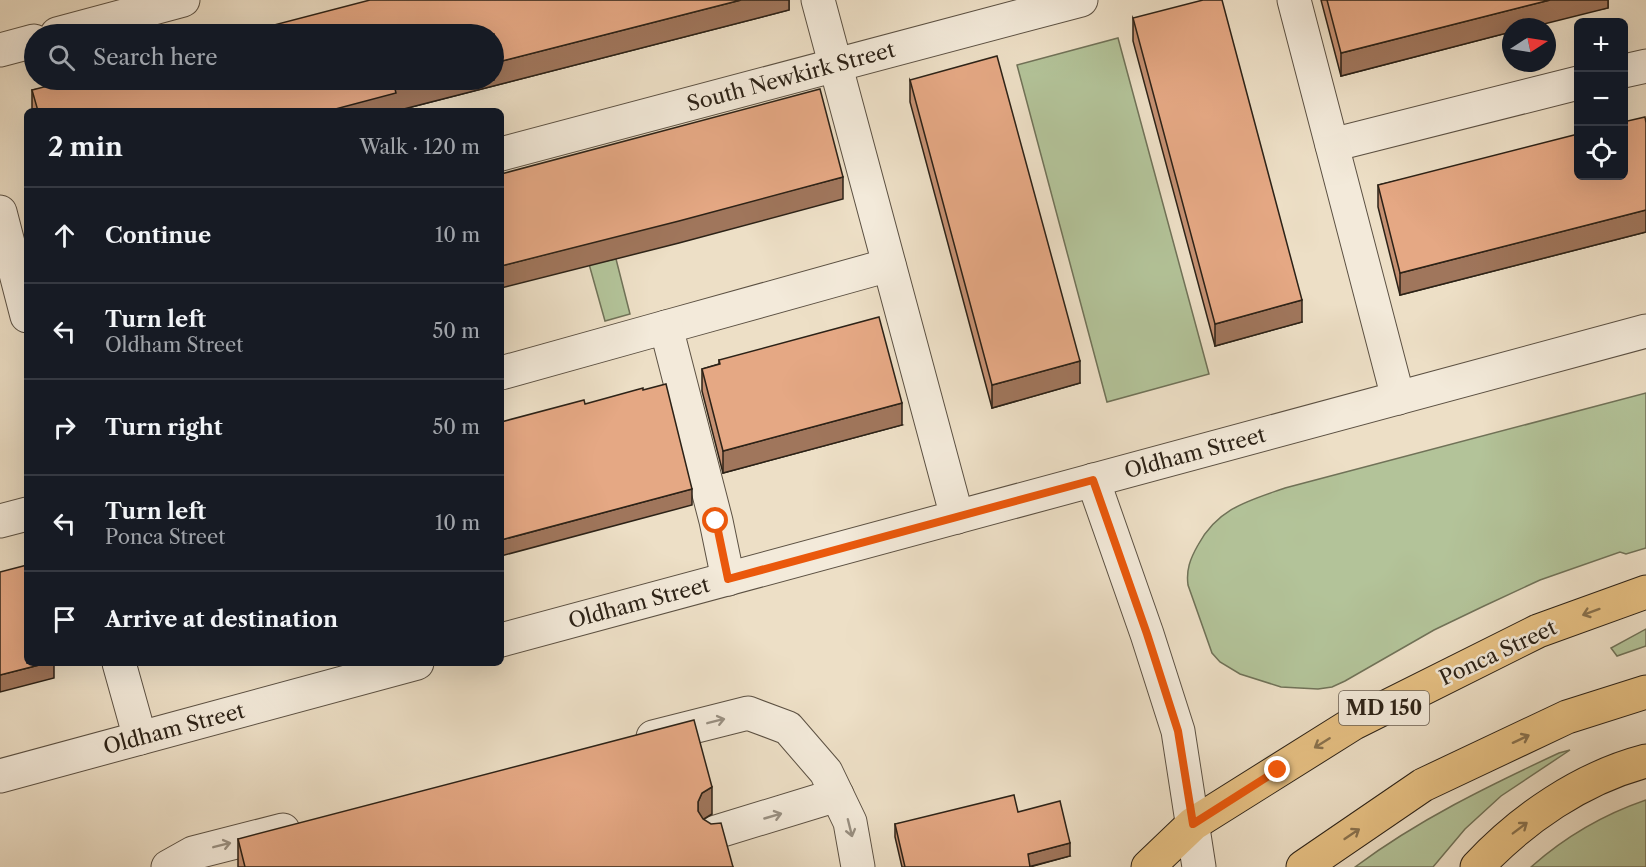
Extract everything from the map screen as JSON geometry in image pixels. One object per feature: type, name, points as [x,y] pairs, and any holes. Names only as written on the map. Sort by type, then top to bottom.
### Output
[{"type":"main road","name":"Ponca Street","points":[[1148,867],[1193,824],[1354,723],[1538,631],[1646,592]]},
{"type":"main road","points":[[1303,867],[1423,785],[1567,717],[1646,692]]},
{"type":"main road","points":[[1477,867],[1500,843],[1555,801],[1620,768],[1646,761]]},
{"type":"street","points":[[94,24],[183,0]]},
{"type":"street","points":[[818,0],[957,517]]},
{"type":"street","name":"South Newkirk Street","points":[[504,153],[1081,0]]},
{"type":"street","points":[[1294,0],[1398,398]]},
{"type":"street","points":[[0,50],[24,44]]},
{"type":"street","points":[[1628,71],[1646,66]]},
{"type":"street","points":[[1332,145],[1574,84]]},
{"type":"street","points":[[0,212],[15,282],[24,308]]},
{"type":"street","points":[[504,372],[888,265]]},
{"type":"street","points":[[666,327],[716,521],[728,579]]},
{"type":"street","name":"Oldham Street","points":[[504,639],[1646,331]]},
{"type":"street","points":[[1093,480],[1178,731],[1199,867]]},
{"type":"street","points":[[0,521],[24,515]]},
{"type":"street","points":[[120,666],[140,738]]},
{"type":"street","name":"Oldham Street","points":[[0,776],[406,666]]},
{"type":"street","points":[[621,745],[748,713],[788,728],[826,772],[850,822],[858,867]]},
{"type":"street","points":[[716,832],[837,795]]},
{"type":"street","points":[[168,867],[193,853],[309,824]]},
{"type":"green space","points":[[1118,38],[1209,374],[1107,402],[1017,65]]},
{"type":"green space","points":[[616,259],[630,314],[605,321],[589,264]]},
{"type":"green space","points":[[1646,393],[1646,548],[1626,554],[1620,552],[1540,580],[1434,630],[1332,687],[1318,689],[1281,687],[1240,674],[1220,662],[1212,653],[1188,585],[1188,569],[1206,532],[1215,522],[1235,508],[1285,488]]},
{"type":"green space","points":[[1646,629],[1646,646],[1617,656],[1611,648]]},
{"type":"green space","points":[[1570,750],[1501,796],[1465,829],[1433,867],[1355,867],[1403,834],[1454,805],[1532,765]]},
{"type":"green space","points":[[1646,800],[1646,867],[1531,867],[1585,828],[1614,812]]},
{"type":"building","points":[[370,0],[741,0],[504,60],[504,24],[278,24]]},
{"type":"building","points":[[1203,0],[1222,0],[1302,300],[1215,324],[1133,18]]},
{"type":"building","points":[[1327,0],[1550,0],[1341,53]]},
{"type":"building","points":[[997,56],[1080,361],[992,385],[910,80]]},
{"type":"building","points":[[820,89],[843,177],[504,265],[504,173]]},
{"type":"building","points":[[32,90],[395,90],[396,93],[339,108],[37,108]]},
{"type":"building","points":[[1645,117],[1646,210],[1400,273],[1378,185],[1574,135],[1574,180],[1628,180],[1628,121]]},
{"type":"building","points":[[879,317],[902,403],[723,451],[702,369],[720,364],[719,360]]},
{"type":"building","points":[[666,384],[692,489],[504,539],[504,421],[584,400],[585,404],[643,388],[643,390]]},
{"type":"building","points":[[24,566],[24,666],[35,666],[0,675],[0,572]]},
{"type":"building","points":[[694,720],[712,787],[702,793],[698,802],[698,811],[703,819],[711,824],[721,823],[733,867],[245,867],[238,839]]},
{"type":"building","points":[[1014,795],[1018,812],[1060,801],[1070,843],[1028,854],[1030,867],[905,867],[895,824]]},
{"type":"route","points":[[716,521],[728,579],[1093,480],[1178,731],[1193,824],[1278,770]]}]
